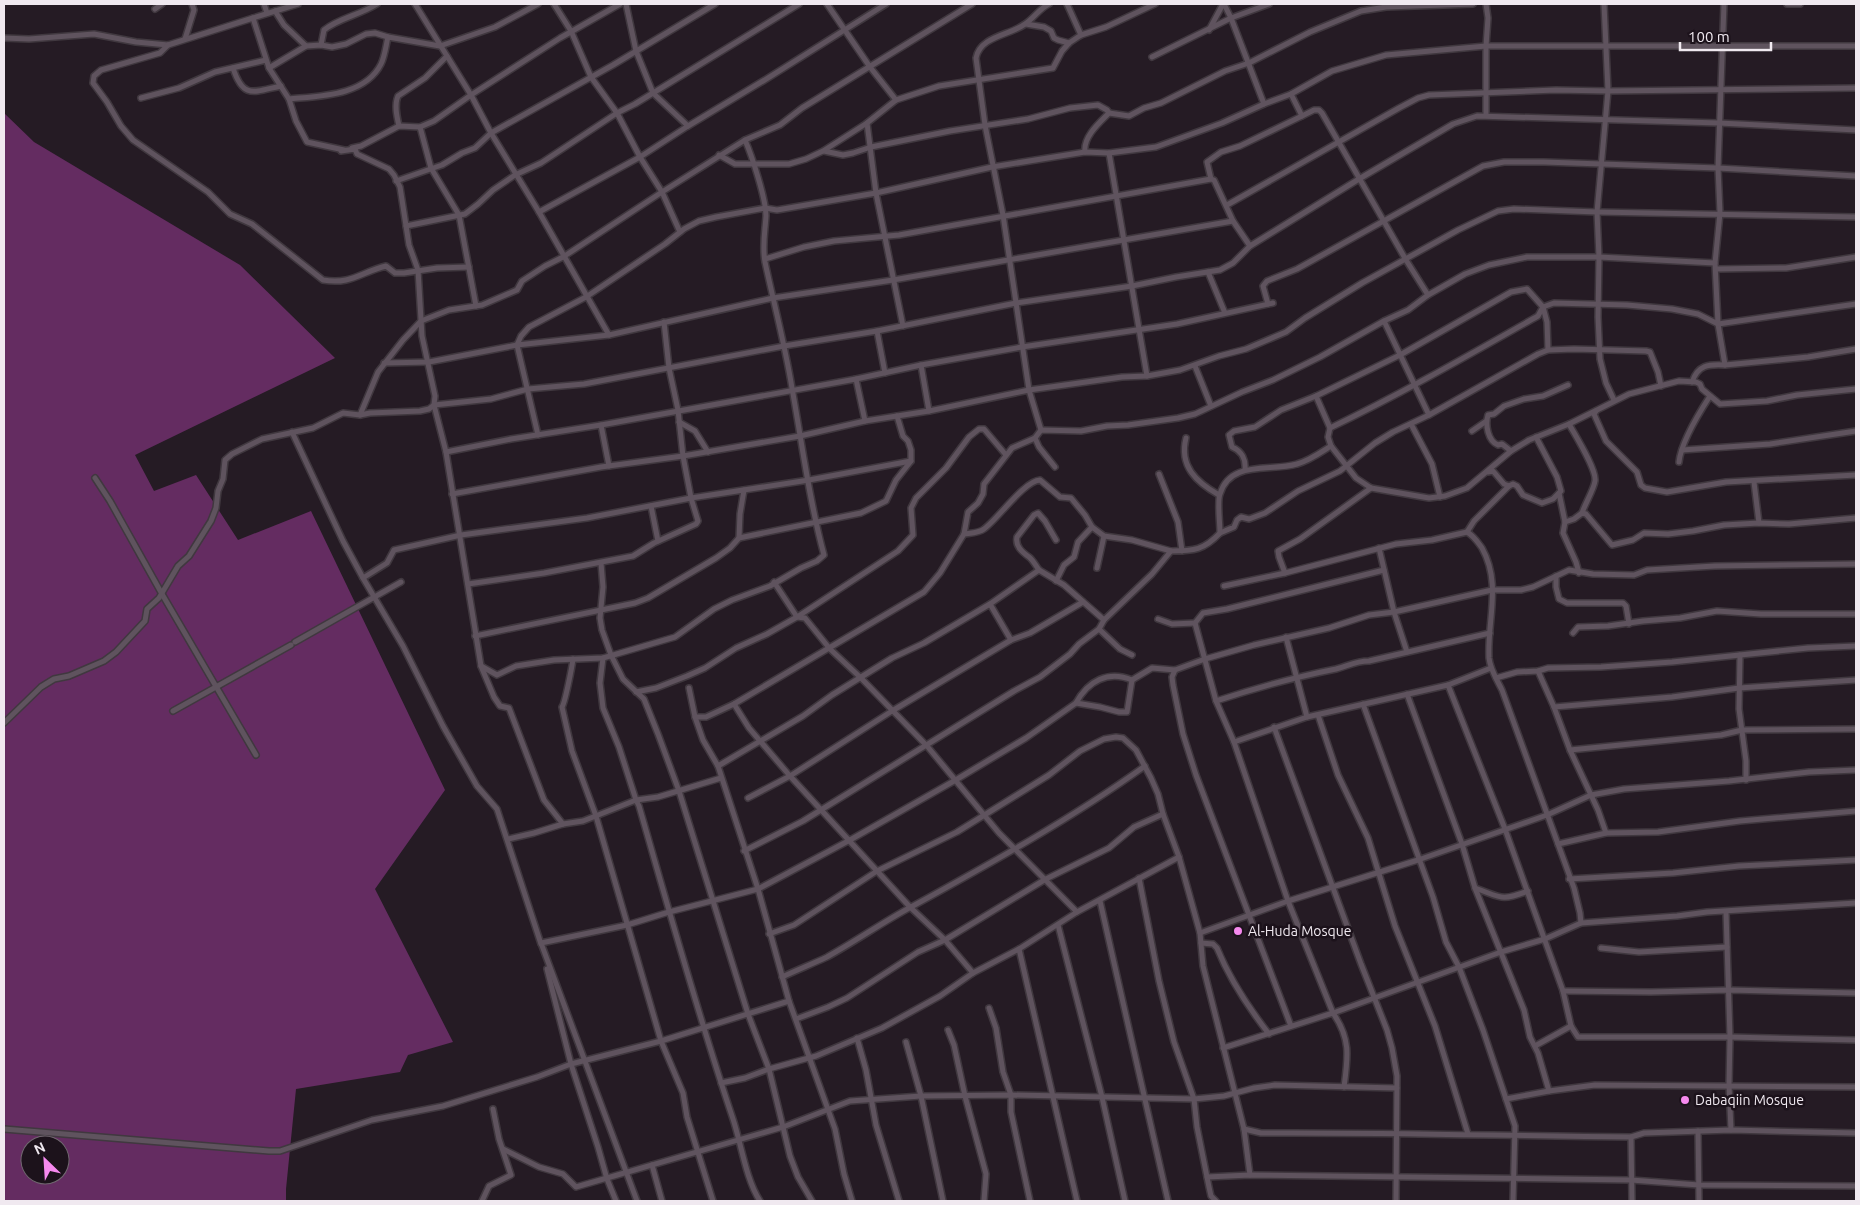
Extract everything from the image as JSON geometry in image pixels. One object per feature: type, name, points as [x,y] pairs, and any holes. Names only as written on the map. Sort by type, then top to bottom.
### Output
[{"type":"street","points":[[155,9],[162,4]]},
{"type":"street","points":[[185,39],[194,10],[192,4]]},
{"type":"street","points":[[264,4],[266,13]]},
{"type":"street","points":[[4,38],[28,39],[94,34],[136,42],[168,45],[298,4]]},
{"type":"street","points":[[321,45],[324,30],[378,4]]},
{"type":"street","points":[[415,4],[471,95],[490,133],[539,212],[586,298],[609,335]]},
{"type":"street","points":[[269,68],[306,46],[321,45],[332,48],[346,44],[366,34],[374,33],[440,46],[495,26],[538,4]]},
{"type":"street","points":[[554,4],[571,31],[591,78],[617,113],[640,157],[662,192],[680,232]]},
{"type":"street","points":[[341,151],[361,146],[399,126],[420,127],[434,121],[571,31],[620,4]]},
{"type":"street","points":[[626,4],[636,51],[653,93],[688,126]]},
{"type":"street","points":[[396,181],[475,148],[490,133],[591,78],[715,4]]},
{"type":"street","points":[[406,226],[465,214],[493,190],[515,175],[541,163],[617,113],[799,4]]},
{"type":"street","points":[[827,4],[846,29],[870,67],[896,100]]},
{"type":"street","points":[[539,212],[640,157],[886,4]]},
{"type":"street","points":[[360,416],[378,372],[421,321],[449,310],[492,302],[517,290],[522,281],[563,257],[719,156],[745,140],[780,125],[802,108],[965,6],[972,4]]},
{"type":"street","points":[[1041,430],[1029,390],[1003,215],[985,125],[976,53],[990,40],[1026,24],[1042,7],[1049,4]]},
{"type":"street","points":[[1067,4],[1081,35]]},
{"type":"street","points":[[719,156],[735,164],[788,164],[806,160],[867,123],[896,100],[939,86],[1053,68],[1062,51],[1069,43],[1081,35],[1106,27],[1154,4]]},
{"type":"street","points":[[1223,4],[1231,18],[1264,104]]},
{"type":"street","points":[[1208,30],[1223,4]]},
{"type":"street","points":[[1152,57],[1231,18],[1268,4]]},
{"type":"street","points":[[823,151],[843,155],[871,147],[985,125],[1028,119],[1070,108],[1098,106],[1109,113],[1129,116],[1144,108],[1161,103],[1225,71],[1249,64],[1310,32],[1361,11],[1386,7],[1473,4]]},
{"type":"street","points":[[1486,4],[1488,18],[1486,115]]},
{"type":"street","points":[[1604,4],[1608,91],[1597,212],[1599,351],[1606,384],[1614,400]]},
{"type":"street","points":[[1724,4],[1718,168],[1720,213],[1716,266],[1718,324],[1725,365]]},
{"type":"street","points":[[1788,4],[1800,4]]},
{"type":"street","points":[[275,10],[284,25],[306,46]]},
{"type":"street","points":[[253,18],[269,68],[289,99],[296,120],[308,142],[341,151],[356,149],[357,154],[389,169],[394,174],[400,188],[409,245],[418,270],[422,336],[429,362],[435,396],[434,405],[446,452],[452,494],[461,535],[481,666],[494,697],[500,706],[509,708],[544,800],[563,824]]},
{"type":"street","points":[[1026,24],[1044,27],[1051,31],[1054,38],[1069,43]]},
{"type":"street","points":[[289,99],[346,91],[364,83],[381,63],[388,37]]},
{"type":"street","points":[[168,45],[160,53],[101,70],[94,76],[93,84],[132,140],[208,192],[230,214],[252,224],[323,280],[335,282],[348,281],[386,266],[395,273],[468,267]]},
{"type":"street","points":[[538,435],[517,345],[521,336],[528,327],[586,298],[680,232],[699,222],[765,208],[777,210],[876,192],[992,167],[1085,152],[1110,153],[1156,147],[1222,123],[1291,94],[1332,71],[1378,57],[1486,46],[1856,46]]},
{"type":"street","points":[[399,126],[396,113],[398,108],[396,100],[398,96],[425,78],[447,56]]},
{"type":"street","points":[[142,98],[178,88],[215,72],[266,60]]},
{"type":"street","points":[[233,68],[237,80],[244,89],[250,92],[281,86]]},
{"type":"street","points":[[1227,205],[1418,98],[1429,95],[1485,92],[1722,88],[1856,88]]},
{"type":"street","points":[[1291,94],[1302,116]]},
{"type":"street","points":[[1250,246],[1233,221],[1214,180],[1211,179],[1208,162],[1221,152],[1240,146],[1314,110],[1319,110],[1428,295]]},
{"type":"street","points":[[1085,152],[1084,146],[1094,128],[1109,113]]},
{"type":"street","points":[[4,723],[41,687],[54,679],[69,676],[104,661],[116,652],[145,621],[148,609],[162,594],[178,566],[189,556],[211,521],[223,479],[225,460],[232,454],[262,439],[314,428],[343,413],[360,416],[370,413],[420,411],[429,409],[434,405],[491,399],[528,389],[584,384],[784,346],[878,331],[1016,303],[1132,286],[1220,270],[1233,263],[1250,246],[1359,179],[1453,124],[1477,116],[1719,123],[1856,130]]},
{"type":"street","points":[[867,123],[876,192],[903,326]]},
{"type":"street","points":[[420,127],[431,168],[459,215],[476,306]]},
{"type":"street","points":[[481,666],[497,674],[516,666],[554,660],[603,658],[675,637],[714,609],[817,561],[824,555],[815,522],[793,389],[765,259],[763,242],[765,208],[754,164],[745,140]]},
{"type":"street","points":[[1110,153],[1147,376]]},
{"type":"street","points":[[446,452],[856,379],[921,365],[1140,330],[1271,304],[1264,286],[1268,281],[1297,269],[1483,166],[1504,162],[1718,168],[1856,176]]},
{"type":"street","points":[[765,259],[804,247],[834,241],[885,236],[1211,179]]},
{"type":"street","points":[[452,494],[609,466],[683,456],[800,436],[865,421],[929,411],[1029,390],[1122,377],[1147,376],[1195,366],[1220,356],[1246,349],[1286,332],[1362,283],[1458,230],[1498,211],[1514,209],[1856,217]]},
{"type":"street","points":[[384,363],[429,362],[517,345],[609,335],[773,298],[893,280],[1233,221]]},
{"type":"street","points":[[1041,430],[1081,432],[1107,426],[1155,422],[1187,416],[1274,380],[1408,310],[1428,295],[1465,274],[1504,261],[1527,257],[1599,257],[1716,266],[1786,268],[1856,257]]},
{"type":"street","points":[[1208,272],[1225,313]]},
{"type":"street","points":[[1245,470],[1244,460],[1240,451],[1232,447],[1229,435],[1234,431],[1255,427],[1282,410],[1316,396],[1400,355],[1511,292],[1527,289],[1543,307],[1547,322],[1548,350]]},
{"type":"street","points":[[1330,428],[1415,386],[1440,370],[1538,316],[1543,307],[1554,303],[1672,308],[1698,314],[1718,324],[1856,304]]},
{"type":"street","points":[[1384,321],[1429,415]]},
{"type":"street","points":[[468,584],[544,573],[633,556],[658,541],[696,524],[698,521],[691,498],[683,456],[680,422],[664,322]]},
{"type":"street","points":[[878,331],[885,373]]},
{"type":"street","points":[[964,534],[983,530],[1025,488],[1038,479],[1060,497],[1071,498],[1092,527],[1104,536],[1132,540],[1171,551],[1191,551],[1207,546],[1220,532],[1234,527],[1237,520],[1241,517],[1256,518],[1298,491],[1325,479],[1347,466],[1376,443],[1502,373],[1548,350],[1574,349],[1650,352],[1657,368],[1661,386]]},
{"type":"street","points":[[1692,382],[1695,372],[1714,364],[1725,365],[1808,357],[1856,350]]},
{"type":"street","points":[[921,365],[929,411]]},
{"type":"street","points":[[1195,366],[1211,406]]},
{"type":"street","points":[[856,379],[865,421]]},
{"type":"street","points":[[1316,396],[1330,428],[1328,437],[1330,446],[1356,478],[1371,488],[1418,498],[1440,497],[1467,488],[1511,451],[1536,437],[1569,424],[1606,406],[1614,400],[1661,386],[1679,382],[1696,382],[1700,384],[1702,390],[1720,404],[1856,389]]},
{"type":"street","points":[[1511,451],[1502,444],[1493,443],[1486,422],[1488,415],[1494,414],[1504,406],[1524,399],[1543,396],[1568,385]]},
{"type":"street","points":[[1679,462],[1680,452],[1698,414],[1710,396]]},
{"type":"street","points":[[1596,411],[1594,414],[1606,441],[1636,472],[1645,488],[1667,492],[1726,482],[1754,482],[1856,475]]},
{"type":"street","points":[[475,636],[635,603],[648,598],[716,558],[739,538],[861,512],[886,501],[896,480],[911,462],[911,450],[908,441],[903,436],[897,416]]},
{"type":"street","points":[[680,422],[695,431],[708,452]]},
{"type":"street","points":[[1472,431],[1486,422]]},
{"type":"street","points":[[1411,424],[1432,464],[1440,497]]},
{"type":"street","points":[[1565,522],[1574,519],[1582,513],[1589,494],[1594,488],[1596,476],[1569,424]]},
{"type":"street","points":[[601,425],[609,466]]},
{"type":"street","points":[[636,692],[656,688],[705,668],[736,648],[767,634],[797,617],[898,551],[913,535],[911,508],[916,498],[946,468],[968,437],[978,429],[984,429],[1006,455]]},
{"type":"street","points":[[695,717],[706,716],[734,704],[924,592],[940,573],[964,534],[968,512],[978,503],[983,494],[984,484],[1006,455],[1016,446],[1035,438],[1041,430]]},
{"type":"street","points":[[1682,450],[1770,444],[1856,431]]},
{"type":"street","points":[[292,432],[343,541],[381,611],[403,646],[443,726],[477,786],[497,809],[541,943],[637,1201]]},
{"type":"street","points":[[1536,437],[1557,476],[1565,522],[1563,533],[1580,573]]},
{"type":"street","points":[[1035,438],[1039,447],[1054,467]]},
{"type":"street","points":[[1186,438],[1183,450],[1186,465],[1204,486],[1219,495]]},
{"type":"street","points":[[1220,532],[1219,495],[1231,475],[1245,470],[1300,464],[1330,446]]},
{"type":"street","points":[[363,578],[387,563],[394,550],[461,535],[570,521],[691,498],[911,462]]},
{"type":"street","points":[[1488,472],[1493,471],[1504,484],[1509,486]]},
{"type":"street","points":[[1159,474],[1178,522],[1182,551]]},
{"type":"street","points":[[95,478],[256,755]]},
{"type":"street","points":[[1754,482],[1759,523]]},
{"type":"street","points":[[1466,532],[1474,521],[1513,484],[1517,486],[1523,495],[1542,503],[1553,499],[1559,493]]},
{"type":"street","points":[[1285,573],[1278,551],[1300,539],[1371,488]]},
{"type":"street","points":[[739,538],[744,490]]},
{"type":"street","points":[[651,506],[658,541]]},
{"type":"street","points":[[1056,540],[1038,513],[1034,515],[1017,537],[1017,544],[1039,570],[1056,581],[1104,620]]},
{"type":"street","points":[[1582,513],[1586,514],[1596,524],[1612,544],[1633,540],[1644,533],[1668,534],[1724,525],[1789,524],[1856,518]]},
{"type":"street","points":[[1056,581],[1064,565],[1074,556],[1078,542],[1092,527]]},
{"type":"street","points":[[1224,586],[1285,573],[1379,548],[1466,532],[1474,536],[1490,564],[1492,576],[1489,658],[1491,668],[1502,690],[1558,844],[1578,902],[1581,923]]},
{"type":"street","points":[[1097,568],[1104,536]]},
{"type":"street","points":[[1379,548],[1394,612],[1408,652]]},
{"type":"street","points":[[744,851],[804,821],[1014,691],[1040,677],[1099,629],[1104,620],[1152,574],[1171,551]]},
{"type":"street","points":[[601,563],[603,587],[600,618],[611,655],[624,679],[644,699],[679,791],[748,1014],[769,1069],[783,1127],[798,1177],[812,1201]]},
{"type":"street","points":[[1132,680],[1152,668],[1175,670],[1205,659],[1286,637],[1329,628],[1369,615],[1394,612],[1492,590],[1521,590],[1533,587],[1569,570],[1580,573],[1634,574],[1647,570],[1716,566],[1856,564]]},
{"type":"street","points":[[718,766],[803,716],[832,695],[892,658],[907,653],[990,604],[1039,570]]},
{"type":"street","points":[[1158,619],[1172,624],[1195,623],[1203,613],[1236,607],[1384,570]]},
{"type":"street","points":[[1556,576],[1559,599],[1567,603],[1623,603],[1626,606],[1629,624]]},
{"type":"street","points":[[173,711],[401,582]]},
{"type":"street","points":[[774,582],[797,617]]},
{"type":"street","points":[[748,798],[790,776],[892,711],[1011,640],[1030,633],[1083,602]]},
{"type":"street","points":[[990,604],[1011,640]]},
{"type":"street","points":[[1572,633],[1578,627],[1629,624],[1680,618],[1717,611],[1761,614],[1856,614]]},
{"type":"street","points":[[797,617],[806,618],[830,649],[927,746],[983,815],[1077,912]]},
{"type":"street","points":[[1195,623],[1216,701],[1234,742],[1288,901],[1333,1013],[1342,1026],[1348,1053],[1344,1087]]},
{"type":"street","points":[[1099,629],[1120,649],[1132,655]]},
{"type":"street","points":[[1216,701],[1297,677],[1339,668],[1356,661],[1369,661],[1490,633]]},
{"type":"street","points":[[1286,637],[1307,717]]},
{"type":"street","points":[[1496,678],[1517,672],[1548,668],[1601,667],[1808,648],[1856,646]]},
{"type":"street","points":[[1740,655],[1739,709],[1746,780]]},
{"type":"street","points":[[603,658],[600,682],[603,708],[619,747],[639,806],[704,1028],[740,1139],[751,1182],[760,1201]]},
{"type":"street","points":[[573,659],[565,703],[562,707],[572,751],[596,816],[661,1041],[683,1093],[687,1116],[713,1201]]},
{"type":"street","points":[[1234,742],[1307,717],[1448,685],[1491,668]]},
{"type":"street","points":[[1175,670],[1172,677],[1173,685],[1183,734],[1196,775],[1290,1026]]},
{"type":"street","points":[[1538,670],[1606,833]]},
{"type":"street","points":[[541,943],[627,925],[758,889],[850,840],[1026,738],[1076,703],[1080,695],[1095,680],[1110,676],[1123,676],[1132,680]]},
{"type":"street","points":[[1076,703],[1127,712],[1132,680]]},
{"type":"street","points":[[1554,707],[1663,698],[1739,688],[1856,680]]},
{"type":"street","points":[[1448,685],[1528,891],[1563,991],[1571,1026],[1578,1037],[1730,1037],[1856,1040]]},
{"type":"street","points":[[689,688],[695,717],[703,740],[718,766],[720,778],[758,889],[789,1001],[835,1128],[844,1174],[852,1201]]},
{"type":"street","points":[[1407,694],[1462,844],[1476,888],[1524,1010],[1530,1037],[1536,1046],[1549,1091]]},
{"type":"street","points":[[734,704],[759,741],[790,776],[910,907],[945,940],[973,973]]},
{"type":"street","points":[[1363,704],[1433,898],[1446,942],[1459,967],[1483,1030],[1515,1126],[1513,1201]]},
{"type":"street","points":[[1318,715],[1338,775],[1368,838],[1395,926],[1434,1026],[1468,1134]]},
{"type":"street","points":[[1274,727],[1387,1030],[1392,1048],[1397,1076],[1396,1201]]},
{"type":"street","points":[[1570,750],[1721,736],[1742,730],[1856,729]]},
{"type":"street","points":[[769,934],[794,925],[878,871],[957,832],[1049,775],[1080,751],[1104,739],[1123,738],[1136,750],[1158,794],[1178,857],[1200,933],[1203,966],[1244,1129],[1250,1175]]},
{"type":"street","points":[[782,977],[827,956],[910,907],[983,868],[1067,818],[1145,766]]},
{"type":"street","points":[[1200,933],[1288,901],[1418,860],[1547,815],[1591,795],[1624,789],[1746,780],[1809,772],[1856,770]]},
{"type":"street","points":[[508,839],[534,834],[563,824],[583,821],[636,800],[658,797],[720,778]]},
{"type":"street","points":[[1558,844],[1606,833],[1658,832],[1740,821],[1856,811]]},
{"type":"street","points":[[796,1019],[847,998],[918,952],[945,940],[1046,879],[1109,848],[1134,827],[1163,814]]},
{"type":"street","points":[[721,1083],[746,1078],[769,1069],[809,1058],[882,1028],[934,999],[973,973],[1019,949],[1077,912],[1178,857]]},
{"type":"street","points":[[1569,879],[1673,873],[1739,866],[1856,860]]},
{"type":"street","points":[[1139,878],[1159,981],[1174,1042],[1194,1099],[1197,1127],[1211,1196],[1216,1201]]},
{"type":"street","points":[[1476,888],[1507,899],[1528,891]]},
{"type":"street","points":[[1100,901],[1168,1201]]},
{"type":"street","points":[[1223,1048],[1333,1013],[1501,952],[1545,939],[1581,923],[1856,904]]},
{"type":"street","points":[[1726,912],[1731,1130]]},
{"type":"street","points":[[1058,925],[1102,1096],[1125,1201]]},
{"type":"street","points":[[541,943],[571,1064],[607,1179],[616,1201]]},
{"type":"street","points":[[1201,943],[1214,944],[1217,948],[1230,978],[1251,1011],[1269,1034]]},
{"type":"street","points":[[1600,948],[1640,952],[1727,948]]},
{"type":"street","points":[[1019,949],[1077,1201]]},
{"type":"street","points":[[1563,991],[1651,992],[1729,990],[1856,993]]},
{"type":"street","points":[[4,1129],[280,1151],[372,1120],[443,1106],[537,1077],[571,1064],[661,1041],[789,1001]]},
{"type":"street","points":[[989,1008],[996,1028],[1004,1072],[1011,1095],[1011,1112],[1030,1201]]},
{"type":"street","points":[[1536,1046],[1571,1026]]},
{"type":"street","points":[[948,1030],[954,1045],[965,1096],[986,1174],[984,1201]]},
{"type":"street","points":[[857,1038],[876,1124],[899,1201]]},
{"type":"street","points":[[906,1042],[921,1096],[943,1201]]},
{"type":"street","points":[[503,1149],[539,1167],[563,1174],[576,1187],[783,1127],[850,1101],[921,1096],[1011,1095],[1194,1099],[1234,1094],[1254,1088],[1276,1085],[1397,1088]]},
{"type":"street","points":[[1506,1099],[1595,1085],[1856,1087]]},
{"type":"street","points":[[482,1201],[489,1186],[511,1175],[499,1139],[492,1109]]},
{"type":"street","points":[[1244,1129],[1261,1133],[1631,1137],[1644,1134],[1698,1130],[1856,1134]]},
{"type":"street","points":[[1698,1130],[1699,1201]]},
{"type":"street","points":[[1631,1137],[1632,1201]]},
{"type":"street","points":[[652,1165],[662,1201]]},
{"type":"street","points":[[1207,1177],[1250,1175],[1631,1180],[1699,1185],[1856,1186]]},
{"type":"shaded area","points":[[4,113],[34,142],[240,265],[335,358],[135,455],[154,491],[196,475],[238,540],[311,511],[445,790],[375,889],[453,1042],[408,1055],[400,1072],[296,1089],[286,1201],[4,1201]]},
{"type":"place","name":"Al-Huda Mosque","points":[[1238,931]]},
{"type":"place","name":"Dabaqiin Mosque","points":[[1685,1100]]}]
